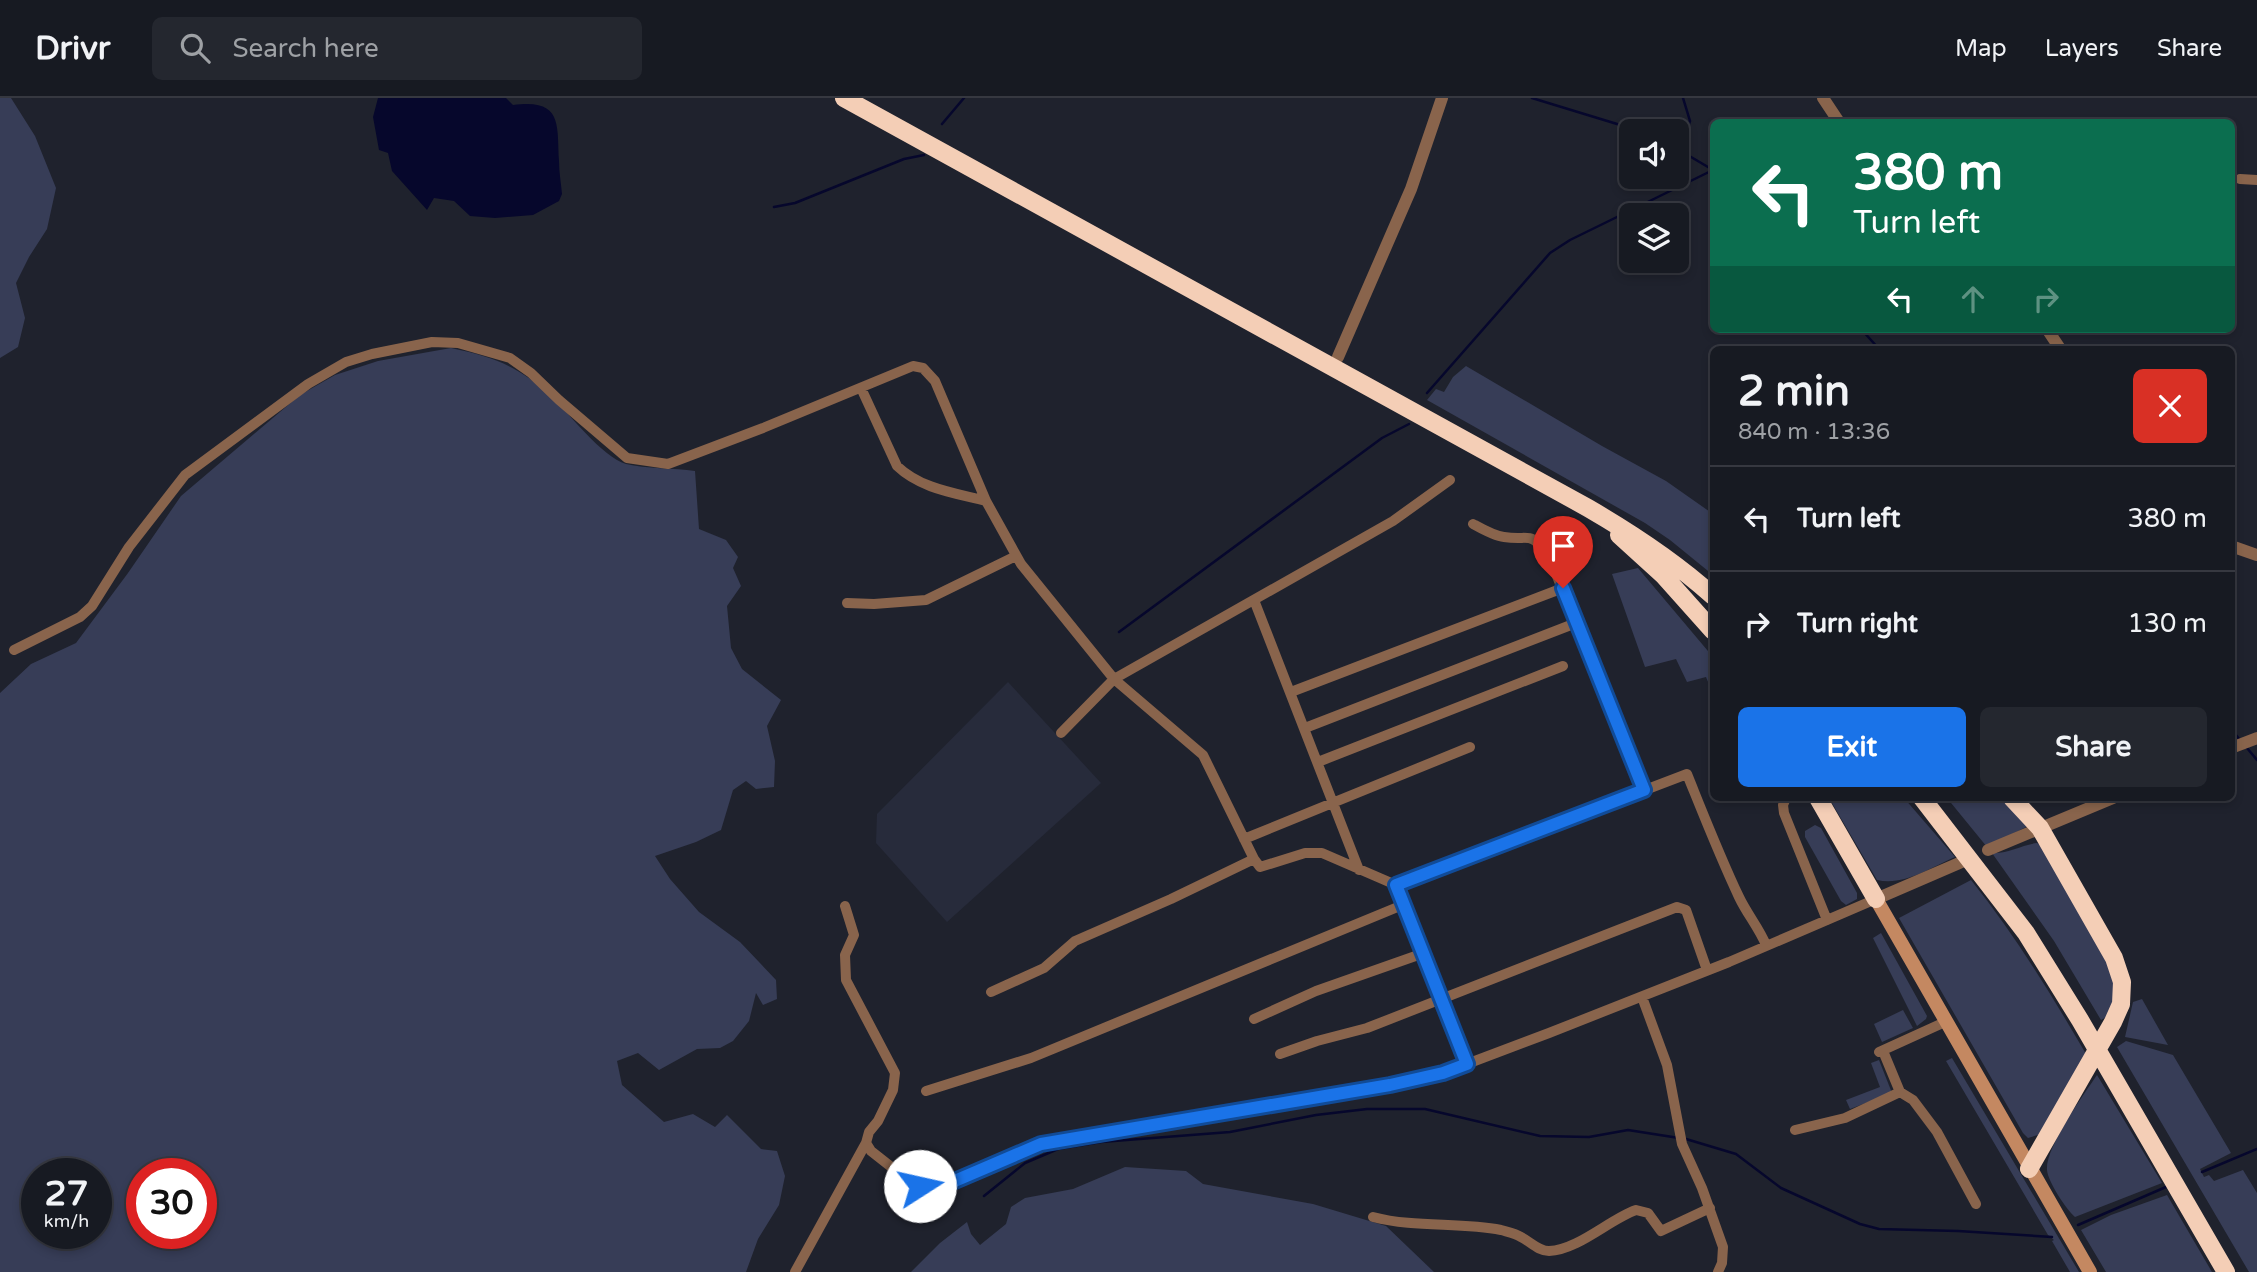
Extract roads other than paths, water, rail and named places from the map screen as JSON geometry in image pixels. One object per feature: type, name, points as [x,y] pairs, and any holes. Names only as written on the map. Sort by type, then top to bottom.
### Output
[{"type":"highway","points":[[844,98],[1588,508],[1640,538],[1681,567],[1710,593]]},
{"type":"highway","points":[[868,98],[1592,498],[1689,560],[1710,579]]},
{"type":"highway","points":[[1588,508],[1663,575],[1710,628]]},
{"type":"highway","points":[[1820,801],[1876,900]]},
{"type":"highway","points":[[1924,801],[2026,933],[2082,1014]]},
{"type":"highway","points":[[1938,801],[2033,925],[2082,1014],[2238,1272]]},
{"type":"highway","points":[[2015,801],[2040,828],[2115,958],[2122,982],[2121,1004],[2113,1022],[2029,1169]]},
{"type":"highway","points":[[2110,1061],[2226,1272]]},
{"type":"main road","points":[[1876,900],[2090,1272]]},
{"type":"street","points":[[1338,358],[1411,189],[1442,98]]},
{"type":"street","points":[[1823,98],[1837,119]]},
{"type":"street","points":[[2240,179],[2257,180]]},
{"type":"street","points":[[14,650],[80,617],[92,606],[129,547],[184,475],[329,370],[372,354],[432,342],[458,343],[510,358],[531,373],[627,458],[668,464],[914,366],[923,368],[935,380],[986,501],[1016,556],[1114,679],[1203,755],[1260,867],[1305,853],[1322,853],[1396,885],[1467,1064]]},
{"type":"street","points":[[861,388],[897,466],[928,486],[986,501]]},
{"type":"street","points":[[1060,733],[1114,679],[1393,521],[1450,480]]},
{"type":"street","points":[[1473,524],[1503,537],[1535,538],[1548,554],[1644,790]]},
{"type":"street","points":[[2235,547],[2257,555]]},
{"type":"street","points":[[847,603],[926,600],[1016,556]]},
{"type":"street","points":[[1291,692],[1563,588]]},
{"type":"street","points":[[1254,600],[1359,870]]},
{"type":"street","points":[[1305,728],[1576,623]]},
{"type":"street","points":[[1318,762],[1563,666]]},
{"type":"street","points":[[2235,746],[2254,739]]},
{"type":"street","points":[[1244,839],[1470,747]]},
{"type":"street","points":[[1396,885],[1687,775],[1722,862],[1766,945]]},
{"type":"street","points":[[1785,801],[1784,813],[1827,920]]},
{"type":"street","points":[[1988,850],[2106,801]]},
{"type":"street","points":[[991,992],[1044,968],[1075,941],[1254,859]]},
{"type":"street","points":[[866,1143],[871,1151],[904,1177],[920,1186],[933,1187],[950,1183],[1041,1144],[1390,1085],[1443,1073],[1642,997],[1964,861]]},
{"type":"street","points":[[926,1091],[1031,1058],[1405,904]]},
{"type":"street","points":[[795,1272],[893,1090],[895,1073],[846,980],[845,955],[854,935],[845,906]]},
{"type":"street","points":[[1280,1054],[1367,1028],[1677,907],[1686,911],[1707,970]]},
{"type":"street","points":[[1254,1019],[1317,991],[1424,953]]},
{"type":"street","points":[[1642,997],[1667,1065],[1681,1140],[1710,1208],[1723,1247],[1722,1263],[1718,1272]]},
{"type":"street","points":[[1945,1022],[1880,1052],[1900,1092],[1913,1100],[1937,1132],[1976,1204]]},
{"type":"street","points":[[1795,1130],[1845,1118],[1900,1092]]},
{"type":"street","points":[[1373,1217],[1395,1223],[1501,1230],[1522,1237],[1541,1250],[1548,1251],[1578,1241],[1636,1210],[1648,1213],[1661,1231],[1710,1208]]},
{"type":"waterway","points":[[942,124],[964,98]]},
{"type":"waterway","points":[[1532,98],[1619,125]]},
{"type":"waterway","points":[[1683,98],[1690,121],[1681,146],[1686,154],[1710,168]]},
{"type":"waterway","points":[[774,207],[795,203],[904,159],[924,155]]},
{"type":"waterway","points":[[1427,393],[1550,253],[1570,240],[1710,171]]},
{"type":"waterway","points":[[1865,333],[1876,346]]},
{"type":"waterway","points":[[1119,632],[1382,438],[1409,424]]},
{"type":"waterway","points":[[2235,734],[2240,740]]},
{"type":"waterway","points":[[2247,748],[2257,760]]},
{"type":"waterway","points":[[984,1196],[1025,1163],[1058,1149],[1101,1142],[1230,1132],[1316,1115],[1367,1109],[1425,1109],[1540,1136],[1589,1137],[1628,1130],[1679,1138]]},
{"type":"waterway","points":[[1686,1139],[1736,1154],[1781,1188],[1860,1224],[1879,1229],[2052,1237]]},
{"type":"waterway","points":[[2202,1172],[2257,1149]]},
{"type":"waterway","points":[[2078,1225],[2166,1187]]}]
